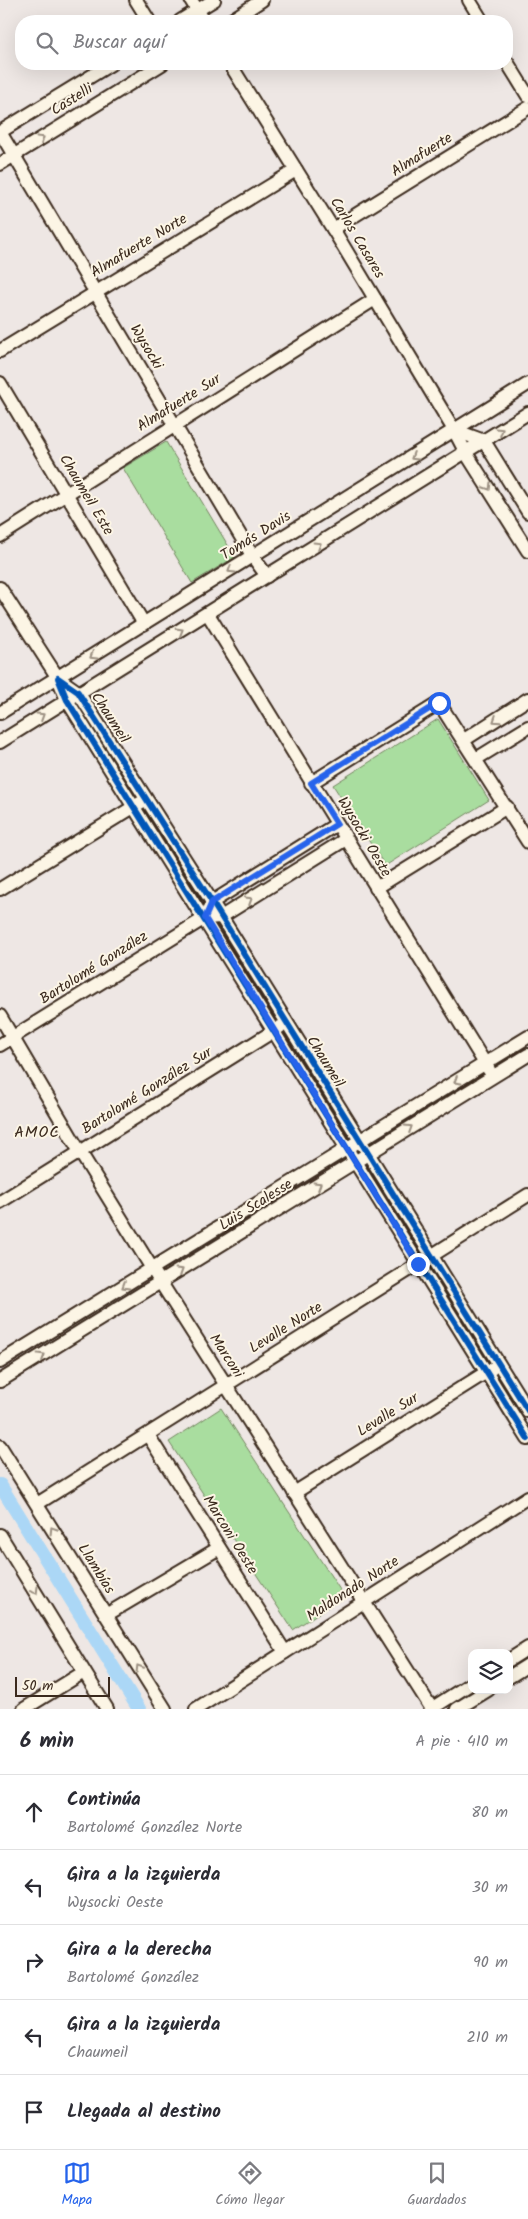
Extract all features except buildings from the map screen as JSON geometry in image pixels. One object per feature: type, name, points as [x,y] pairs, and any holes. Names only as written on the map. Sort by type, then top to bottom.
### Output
[{"type":"street","points":[[136,0],[145,15]]},
{"type":"street","points":[[197,11],[214,0]]},
{"type":"street","points":[[239,15],[262,0]]},
{"type":"street","points":[[469,0],[478,15]]},
{"type":"street","name":"Castelli","points":[[0,132],[101,70]]},
{"type":"street","name":"Castelli","points":[[0,164],[152,70]]},
{"type":"street","name":"Carlos Casares","points":[[234,70],[333,229],[466,453],[528,552]]},
{"type":"street","points":[[512,70],[528,96]]},
{"type":"street","name":"Almafuerte","points":[[333,229],[528,108]]},
{"type":"street","name":"Wysocki","points":[[0,132],[174,426],[253,557],[267,576]]},
{"type":"street","name":"Almafuerte Norte","points":[[0,351],[296,170]]},
{"type":"street","name":"Almafuerte Sur","points":[[0,536],[375,299]]},
{"type":"street","name":"Chaumeil Este","points":[[0,383],[144,624]]},
{"type":"street","name":"Tomás Davis","points":[[0,713],[528,384]]},
{"type":"street","points":[[0,742],[528,413]]},
{"type":"street","points":[[454,430],[484,441],[528,512]]},
{"type":"street","name":"Chaumeil","points":[[0,588],[58,678],[67,700],[133,807],[205,918],[273,1031],[528,1440]]},
{"type":"street","name":"Wysocki Oeste","points":[[208,614],[492,1077]]},
{"type":"street","name":"Chaumeil","points":[[58,678],[78,692],[147,799],[528,1411]]},
{"type":"street","points":[[464,740],[528,699]]},
{"type":"street","points":[[311,783],[439,703],[528,842]]},
{"type":"street","points":[[476,759],[528,727]]},
{"type":"street","points":[[0,889],[147,799]]},
{"type":"street","points":[[376,888],[507,807]]},
{"type":"street","points":[[205,918],[212,902],[337,824]]},
{"type":"street","name":"Bartolomé González","points":[[0,1045],[205,918],[221,917],[346,839]]},
{"type":"street","name":"Marconi","points":[[0,1016],[152,1269],[431,1709]]},
{"type":"street","name":"Bartolomé González Sur","points":[[0,1202],[286,1023]]},
{"type":"street","name":"Luis Scalesse","points":[[0,1362],[528,1037]]},
{"type":"street","name":"Luis Scalesse","points":[[0,1381],[528,1055]]},
{"type":"street","name":"Levalle Norte","points":[[36,1504],[528,1195]]},
{"type":"street","name":"Levalle Sur","points":[[294,1493],[498,1364]]},
{"type":"street","name":"Marconi Oeste","points":[[148,1435],[286,1652]]},
{"type":"street","name":"Llambías","points":[[0,1446],[165,1709]]},
{"type":"street","name":"Maldonado Norte","points":[[196,1709],[528,1497]]},
{"type":"street","points":[[2,1541],[107,1709]]},
{"type":"street","points":[[106,1615],[219,1548]]},
{"type":"street","points":[[513,1657],[528,1648]]},
{"type":"street","points":[[513,1675],[528,1666]]},
{"type":"street","points":[[24,1709],[84,1672]]},
{"type":"street","points":[[431,1709],[468,1686]]},
{"type":"street","points":[[457,1709],[481,1694]]},
{"type":"green space","points":[[166,442],[235,557],[192,583],[123,468]]},
{"type":"green space","points":[[438,719],[489,800],[385,866],[333,785]]},
{"type":"green space","points":[[221,1408],[344,1596],[293,1630],[169,1442]]},
{"type":"waterway","points":[[0,1485],[139,1709]]},
{"type":"cycle path","points":[[528,1411],[212,902],[78,692],[58,678],[67,700],[528,1439]]},
{"type":"district","name":"AMOC","points":[[37,1132]]},
{"type":"route","points":[[418,1264],[205,918],[212,902],[337,824],[311,783],[439,703]]}]
